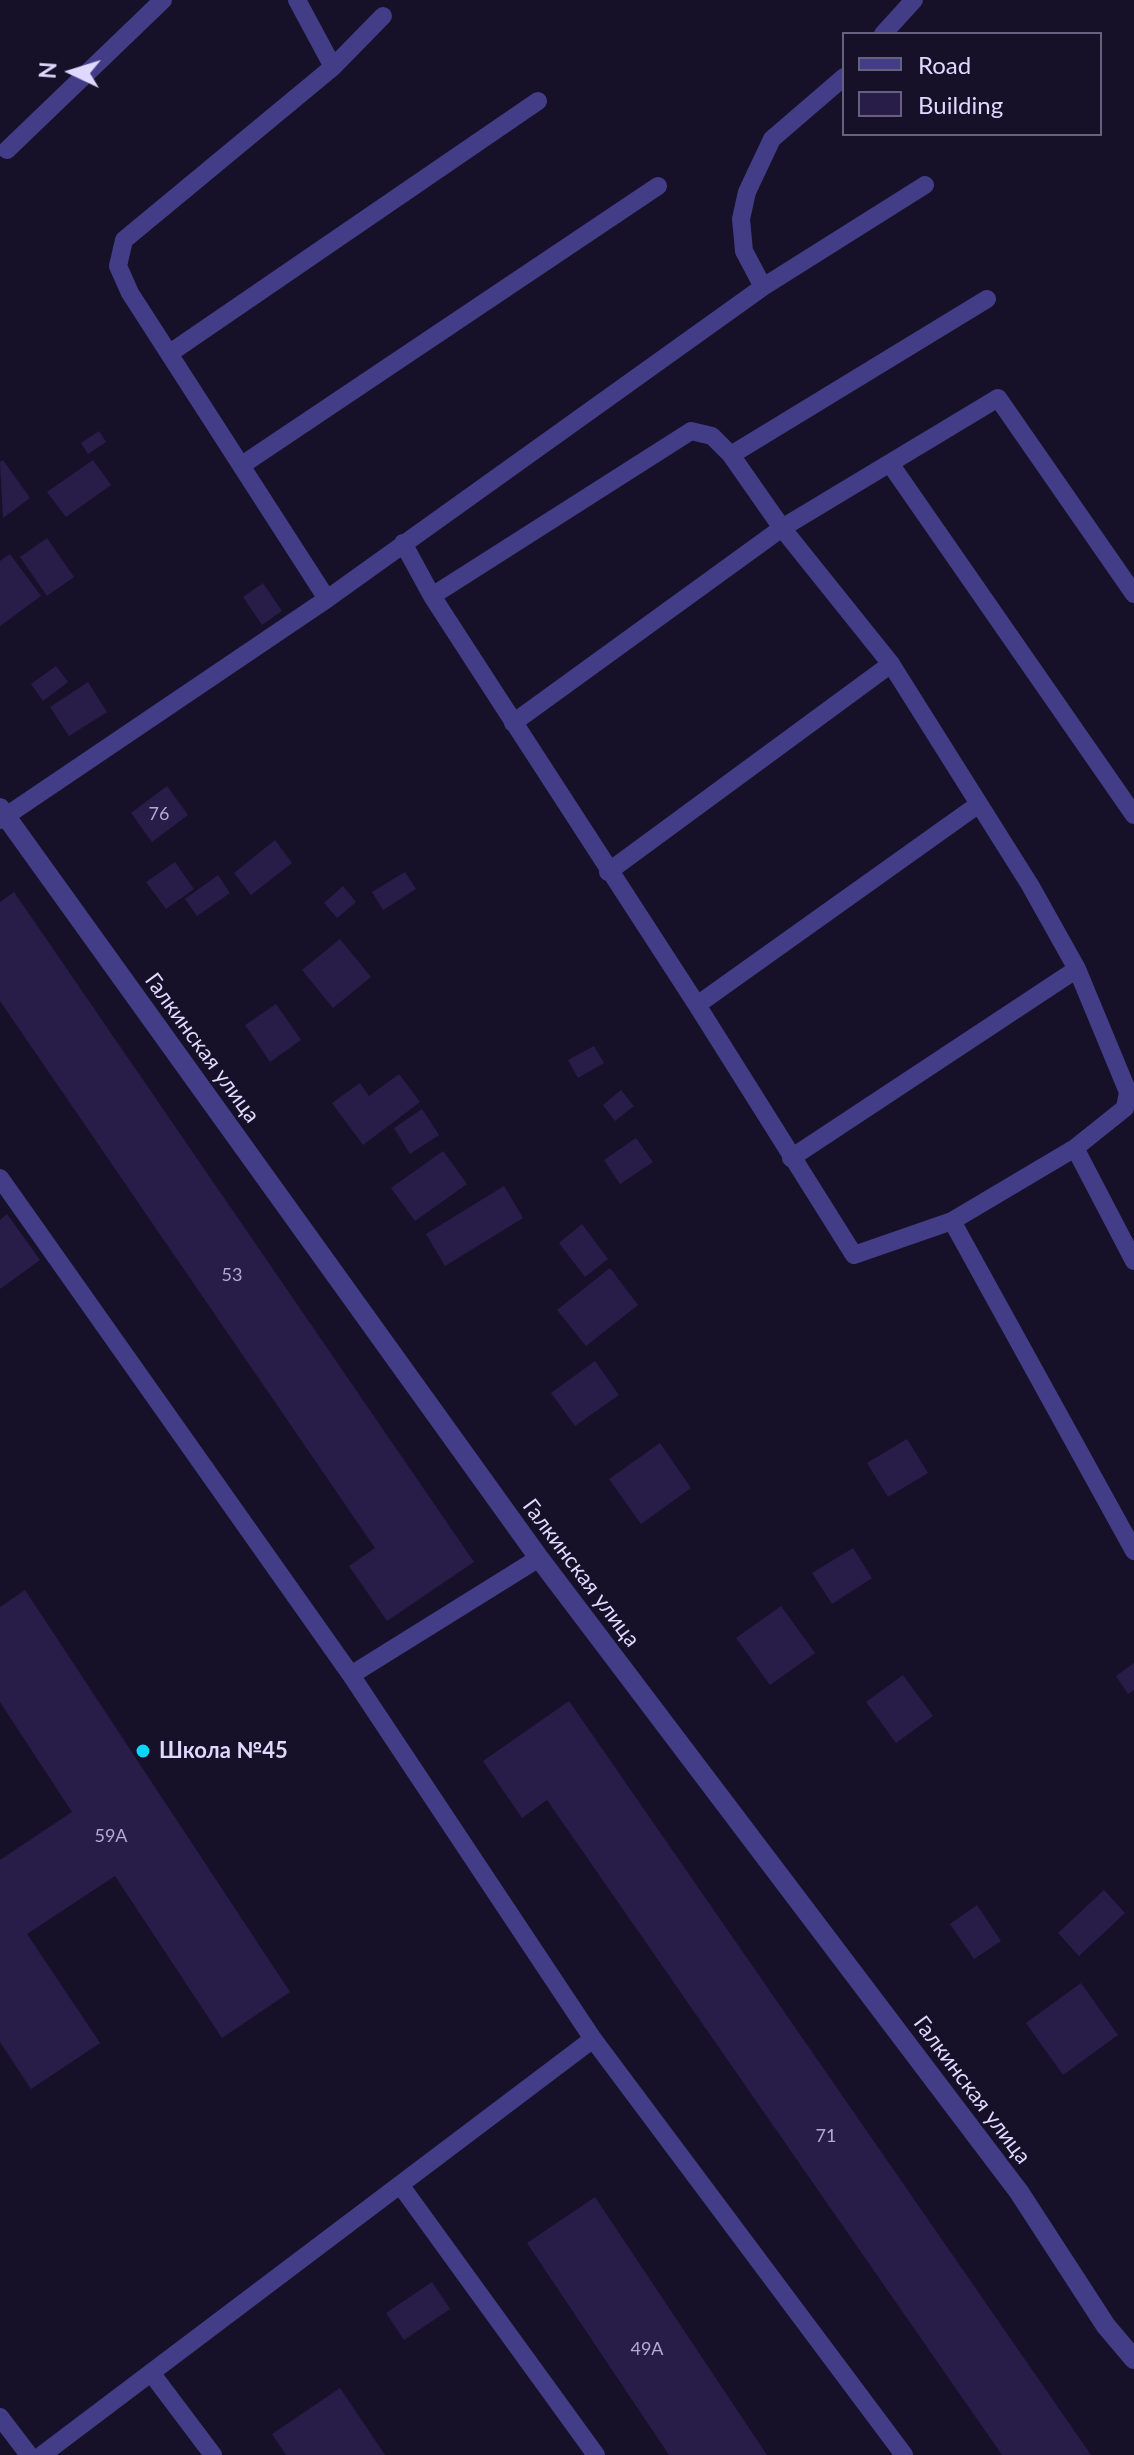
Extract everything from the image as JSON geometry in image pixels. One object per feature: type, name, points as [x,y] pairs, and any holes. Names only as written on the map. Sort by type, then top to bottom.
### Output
[{"type":"street","name":"Галкинская улица","points":[[2,814],[539,1558],[1019,2192],[1106,2326],[1134,2359]]},
{"type":"lane","points":[[7,150],[163,0]]},
{"type":"lane","points":[[297,0],[333,67]]},
{"type":"lane","points":[[885,32],[914,0]]},
{"type":"lane","points":[[327,599],[130,293],[118,266],[124,240],[333,67],[383,16]]},
{"type":"lane","points":[[763,287],[744,251],[741,219],[747,192],[772,139],[842,79]]},
{"type":"lane","points":[[170,353],[538,101]]},
{"type":"lane","points":[[2,814],[327,599],[763,287],[925,185]]},
{"type":"lane","points":[[242,465],[658,186]]},
{"type":"lane","points":[[731,455],[987,299]]},
{"type":"lane","points":[[513,723],[782,528],[998,398],[1134,594]]},
{"type":"lane","points":[[403,543],[432,596],[697,1005],[854,1255],[952,1221],[1075,1148],[1125,1108],[1128,1092],[1077,969],[979,804],[891,664],[782,528],[731,455],[712,436],[691,431],[432,596]]},
{"type":"lane","points":[[891,465],[1134,815]]},
{"type":"lane","points":[[608,872],[891,664]]},
{"type":"lane","points":[[697,1005],[979,804]]},
{"type":"lane","points":[[791,1158],[1077,969]]},
{"type":"lane","points":[[1075,1148],[1134,1261]]},
{"type":"lane","points":[[0,1178],[351,1675],[593,2039],[904,2455]]},
{"type":"lane","points":[[952,1221],[1134,1551]]},
{"type":"lane","points":[[351,1675],[539,1558]]},
{"type":"lane","points":[[42,2455],[593,2039]]},
{"type":"lane","points":[[401,2186],[596,2455]]},
{"type":"lane","points":[[152,2374],[213,2455]]},
{"type":"lane","points":[[0,2417],[29,2455]]},
{"type":"building","points":[[99,431],[106,442],[88,454],[81,443]]},
{"type":"building","points":[[3,460],[30,498],[3,518],[0,462]]},
{"type":"building","points":[[93,460],[111,485],[66,517],[47,492]]},
{"type":"building","points":[[47,538],[74,577],[47,596],[20,557]]},
{"type":"building","points":[[10,554],[41,596],[0,626],[0,561]]},
{"type":"building","points":[[263,583],[282,611],[262,625],[243,597]]},
{"type":"building","points":[[56,666],[68,682],[43,701],[31,684]]},
{"type":"building","points":[[88,682],[107,712],[69,736],[50,707]]},
{"type":"building","points":[[167,786],[188,815],[152,842],[131,813]]},
{"type":"building","points":[[275,840],[292,863],[251,895],[234,873]]},
{"type":"building","points":[[175,862],[194,889],[166,909],[146,882]]},
{"type":"building","points":[[405,872],[416,889],[383,910],[372,892]]},
{"type":"building","points":[[218,875],[230,893],[197,916],[185,899]]},
{"type":"building","points":[[343,886],[356,902],[337,918],[324,903]]},
{"type":"building","points":[[14,892],[474,1562],[387,1621],[349,1566],[375,1548],[0,1001],[0,902]]},
{"type":"building","points":[[340,939],[371,977],[333,1008],[302,970]]},
{"type":"building","points":[[276,1004],[301,1040],[270,1062],[245,1025]]},
{"type":"building","points":[[594,1046],[604,1063],[578,1078],[568,1060]]},
{"type":"building","points":[[399,1074],[420,1102],[363,1145],[332,1103],[360,1083],[369,1096]]},
{"type":"building","points":[[621,1090],[634,1106],[615,1121],[603,1105]]},
{"type":"building","points":[[422,1109],[439,1135],[410,1154],[394,1128]]},
{"type":"building","points":[[636,1138],[653,1162],[620,1184],[604,1160]]},
{"type":"building","points":[[443,1151],[467,1184],[415,1221],[391,1188]]},
{"type":"building","points":[[504,1186],[523,1218],[445,1266],[426,1234]]},
{"type":"building","points":[[7,1214],[40,1260],[0,1289],[0,1220]]},
{"type":"building","points":[[582,1224],[608,1259],[585,1277],[559,1243]]},
{"type":"building","points":[[610,1268],[638,1305],[586,1346],[557,1310]]},
{"type":"building","points":[[595,1361],[619,1395],[575,1426],[551,1393]]},
{"type":"building","points":[[907,1439],[928,1473],[888,1497],[867,1463]]},
{"type":"building","points":[[660,1443],[691,1488],[641,1524],[609,1479]]},
{"type":"building","points":[[853,1548],[872,1578],[832,1604],[812,1573]]},
{"type":"building","points":[[25,1590],[290,1992],[222,2038],[115,1876],[27,1934],[100,2043],[31,2089],[0,2042],[0,1860],[72,1812],[0,1702],[0,1607]]},
{"type":"building","points":[[781,1606],[815,1653],[770,1685],[736,1638]]},
{"type":"building","points":[[1134,1663],[1134,1690],[1128,1694],[1116,1676]]},
{"type":"building","points":[[903,1675],[933,1716],[896,1743],[866,1702]]},
{"type":"building","points":[[569,1701],[1091,2455],[1002,2455],[547,1800],[522,1818],[483,1761]]},
{"type":"building","points":[[1104,1890],[1125,1913],[1079,1956],[1058,1933]]},
{"type":"building","points":[[977,1905],[1001,1941],[974,1959],[950,1924]]},
{"type":"building","points":[[1081,1983],[1118,2035],[1063,2075],[1026,2023]]},
{"type":"building","points":[[595,2197],[767,2455],[669,2455],[527,2243]]},
{"type":"building","points":[[432,2282],[450,2309],[404,2340],[386,2313]]},
{"type":"building","points":[[340,2388],[385,2455],[286,2455],[272,2434]]},
{"type":"place","name":"Школа №45","points":[[143,1751]]}]
